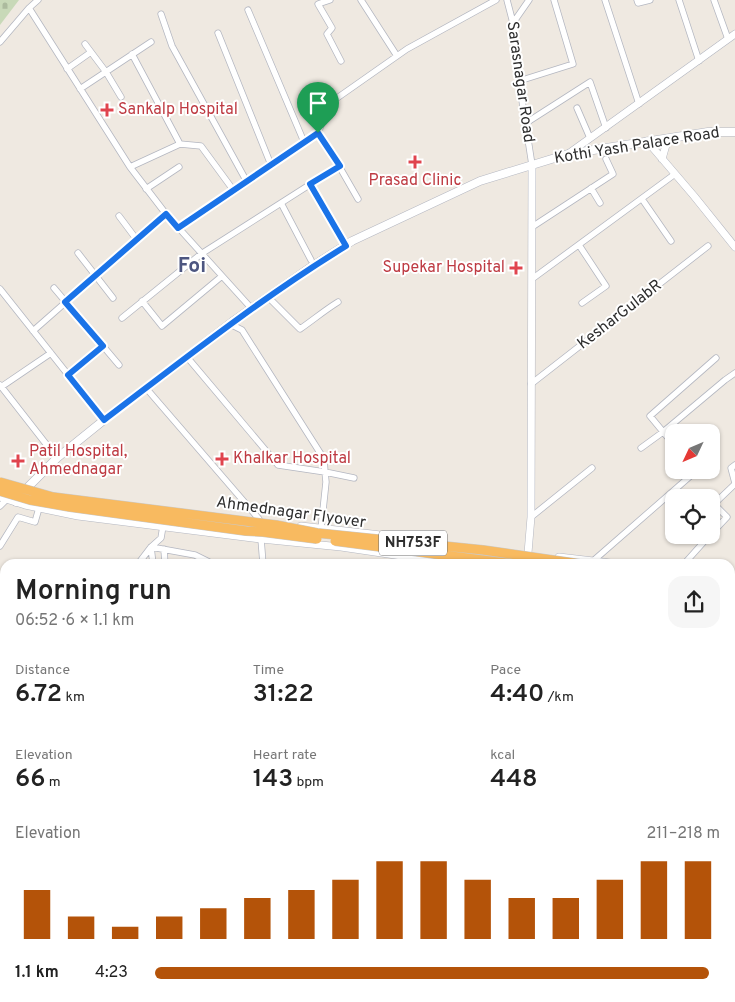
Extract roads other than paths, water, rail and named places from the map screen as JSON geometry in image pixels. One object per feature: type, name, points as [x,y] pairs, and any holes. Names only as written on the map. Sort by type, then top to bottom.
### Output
[{"type":"highway","name":"Ahmednagar Flyover","points":[[0,481],[52,497],[276,525],[317,533],[483,550],[545,559]]},
{"type":"highway","name":"Ahmednagar Flyover","points":[[0,491],[30,500],[70,508],[474,559]]},
{"type":"main road","name":"Kothi Yash Palace Road","points":[[16,502],[57,458],[104,420],[230,324],[311,267],[346,246],[480,181],[568,154],[708,132],[735,132]]},
{"type":"street","points":[[0,42],[38,0]]},
{"type":"street","points":[[330,0],[318,4],[332,28],[327,34],[341,61]]},
{"type":"street","points":[[361,0],[397,56]]},
{"type":"street","points":[[178,228],[318,133],[330,103],[407,49],[496,0]]},
{"type":"street","name":"Sarasnagar Road","points":[[507,0],[532,165]]},
{"type":"street","points":[[512,23],[529,0]]},
{"type":"street","points":[[519,81],[573,64],[554,0]]},
{"type":"street","points":[[605,0],[640,104]]},
{"type":"street","points":[[638,0],[638,2],[650,0]]},
{"type":"street","points":[[679,0],[699,61]]},
{"type":"street","points":[[714,0],[728,39]]},
{"type":"street","points":[[29,8],[146,189],[178,228],[252,309]]},
{"type":"street","points":[[248,10],[304,142]]},
{"type":"street","points":[[161,14],[172,46],[247,182]]},
{"type":"street","points":[[218,33],[271,165]]},
{"type":"street","points":[[568,154],[735,34]]},
{"type":"street","points":[[80,89],[150,42]]},
{"type":"street","points":[[85,44],[106,72],[121,97]]},
{"type":"street","points":[[67,69],[91,52]]},
{"type":"street","points":[[132,54],[180,144]]},
{"type":"street","points":[[526,123],[590,82],[606,128]]},
{"type":"street","points":[[577,108],[590,138]]},
{"type":"street","points":[[318,133],[340,166],[358,199]]},
{"type":"street","points":[[662,159],[668,138]]},
{"type":"street","points":[[647,141],[734,243]]},
{"type":"street","points":[[130,167],[180,144],[201,146],[234,191]]},
{"type":"street","points":[[532,227],[613,174],[606,159]]},
{"type":"street","points":[[528,553],[531,517],[532,165]]},
{"type":"street","points":[[122,318],[201,254],[340,166]]},
{"type":"street","points":[[146,189],[179,167]]},
{"type":"street","points":[[532,279],[675,174]]},
{"type":"street","points":[[310,184],[346,246]]},
{"type":"street","points":[[591,188],[600,203]]},
{"type":"street","points":[[642,199],[671,241]]},
{"type":"street","points":[[281,203],[311,260]]},
{"type":"street","points":[[33,331],[166,214]]},
{"type":"street","points":[[119,216],[137,240]]},
{"type":"street","points":[[579,245],[606,286],[582,304]]},
{"type":"street","name":"KesharGulabR","points":[[531,384],[708,246]]},
{"type":"street","points":[[78,253],[113,298]]},
{"type":"street","points":[[142,301],[162,326],[222,276]]},
{"type":"street","points":[[54,288],[119,365]]},
{"type":"street","points":[[0,289],[104,420]]},
{"type":"street","points":[[268,297],[300,330],[338,302]]},
{"type":"street","points":[[230,324],[242,330],[324,459],[326,482],[321,529]]},
{"type":"street","points":[[68,375],[103,346]]},
{"type":"street","points":[[51,353],[1,386],[57,458]]},
{"type":"street","points":[[187,357],[278,465],[354,478]]},
{"type":"street","points":[[665,434],[650,416],[716,358]]},
{"type":"street","points":[[641,448],[735,374]]},
{"type":"street","points":[[146,388],[259,519]]},
{"type":"street","points":[[720,498],[735,484],[732,468],[735,465]]},
{"type":"street","points":[[531,517],[592,468]]},
{"type":"street","points":[[595,559],[687,479]]},
{"type":"street","points":[[0,481],[78,498],[577,559]]},
{"type":"street","points":[[0,506],[3,498],[20,485]]},
{"type":"street","points":[[3,498],[25,505],[78,516],[341,547],[419,559]]},
{"type":"street","points":[[0,546],[18,517],[35,522],[39,508]]},
{"type":"street","points":[[720,510],[727,517],[720,525]]},
{"type":"street","points":[[142,559],[161,538],[164,526]]},
{"type":"street","points":[[261,539],[263,559]]},
{"type":"street","points":[[413,558],[416,539]]},
{"type":"street","points":[[430,540],[430,559]]},
{"type":"street","points":[[689,559],[703,544]]},
{"type":"street","points":[[151,547],[194,554],[203,559]]},
{"type":"street","points":[[151,547],[152,559]]},
{"type":"street","points":[[164,549],[165,559]]},
{"type":"place","name":"Sankalp Hospital","points":[[107,110]]},
{"type":"place","name":"Prasad Clinic","points":[[415,162]]},
{"type":"place","name":"Supekar Hospital","points":[[516,268]]},
{"type":"place","name":"Khalkar Hospital","points":[[222,459]]},
{"type":"place","name":"Patil Hospital, Ahmednagar","points":[[18,461]]},
{"type":"district","name":"Foi","points":[[192,266]]}]
